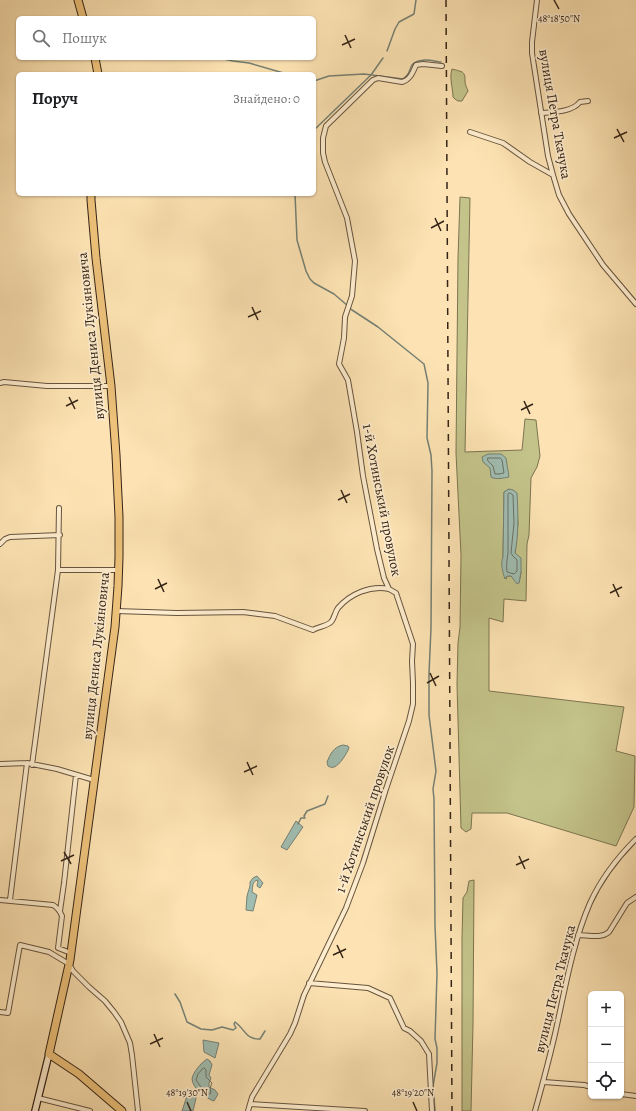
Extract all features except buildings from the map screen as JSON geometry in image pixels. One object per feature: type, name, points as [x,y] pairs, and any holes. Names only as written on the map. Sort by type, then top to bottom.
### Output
[{"type":"highway","points":[[78,0],[82,16]]},
{"type":"highway","points":[[95,60],[98,72]]},
{"type":"highway","name":"вулиця Дениса Лукіяновича","points":[[49,1054],[71,953],[114,634],[119,570],[119,517],[110,386],[91,196]]},
{"type":"highway","points":[[49,1054],[79,1074],[122,1111]]},
{"type":"main road","points":[[35,1111],[49,1054]]},
{"type":"street","name":"вулиця Петра Ткачука","points":[[537,0],[532,53],[548,156],[559,195],[573,220],[603,265],[636,304]]},
{"type":"street","name":"1-й Хотинський провулок","points":[[248,1111],[252,1097],[290,1034],[309,983],[346,908],[363,863],[403,741],[413,704],[413,644],[396,594],[389,589],[384,578],[363,476],[348,380],[339,364],[344,338],[345,317],[352,296],[355,261],[347,218],[325,162],[323,153],[323,138],[326,126],[373,80],[378,78],[402,82],[406,81],[410,77],[416,65],[423,64],[442,66]]},
{"type":"street","points":[[541,113],[562,110],[577,106],[580,102],[588,101]]},
{"type":"street","points":[[470,132],[503,143],[530,162],[553,175]]},
{"type":"street","points":[[0,383],[4,382],[47,386],[110,386]]},
{"type":"street","points":[[32,765],[58,570],[60,535],[59,508]]},
{"type":"street","points":[[0,544],[5,539],[10,537],[60,535]]},
{"type":"street","points":[[58,570],[119,570]]},
{"type":"street","points":[[116,611],[177,613],[243,612],[274,616],[313,630],[330,623],[338,608],[356,594],[373,588],[382,587],[389,589]]},
{"type":"street","points":[[0,764],[27,764],[94,780]]},
{"type":"street","points":[[10,900],[27,764]]},
{"type":"street","points":[[60,911],[76,775]]},
{"type":"street","name":"вулиця Петра Ткачука","points":[[535,1111],[544,1082],[570,959],[578,935],[591,901],[606,875],[636,838]]},
{"type":"street","points":[[578,935],[605,935],[609,932],[627,903],[636,896]]},
{"type":"street","points":[[0,900],[52,905],[57,907],[62,916],[58,948],[71,953]]},
{"type":"street","points":[[0,1012],[8,1014],[20,945],[49,952],[69,964],[73,971],[105,1001],[121,1022],[126,1032],[132,1055],[138,1111]]},
{"type":"street","points":[[309,983],[368,988],[390,998],[404,1028],[410,1031],[421,1041],[429,1054],[432,1111]]},
{"type":"street","points":[[544,1082],[588,1086]]},
{"type":"street","points":[[624,1094],[636,1096]]},
{"type":"street","points":[[38,1098],[90,1111]]},
{"type":"street","points":[[250,1104],[365,1111]]},
{"type":"green space","points":[[452,69],[462,72],[465,77],[465,84],[468,91],[462,101],[458,101],[453,97],[451,79]]},
{"type":"green space","points":[[460,197],[470,198],[465,452],[522,450],[525,419],[536,420],[540,456],[537,467],[531,478],[529,535],[527,544],[526,601],[504,599],[503,622],[489,618],[489,691],[624,707],[616,751],[635,756],[634,807],[616,846],[507,813],[472,813],[471,829],[466,832],[461,828],[457,684],[460,627],[461,555],[456,453]],"holes":[[[509,489],[517,512],[518,523],[515,553],[521,572],[519,583],[511,576],[507,576],[506,579],[503,557],[504,492]]]},
{"type":"green space","points":[[474,880],[471,1111],[462,1111],[463,898],[467,892],[469,881]]},
{"type":"water","points":[[488,454],[501,454],[506,458],[509,477],[498,479],[491,477],[490,468],[483,462],[482,457]]},
{"type":"water","points":[[509,489],[517,493],[518,531],[515,553],[521,558],[521,572],[519,583],[517,584],[511,576],[507,576],[505,579],[502,565],[504,492]]},
{"type":"water","points":[[343,745],[348,746],[349,748],[343,759],[334,767],[328,766],[327,762],[332,752]]},
{"type":"water","points":[[296,821],[303,827],[287,850],[281,847]]},
{"type":"water","points":[[257,876],[263,883],[260,888],[257,886],[258,880],[254,883],[252,892],[257,895],[253,911],[246,910],[250,882]]},
{"type":"water","points":[[203,1040],[219,1043],[215,1058],[204,1052]]},
{"type":"water","points":[[207,1059],[212,1065],[209,1075],[211,1078],[209,1087],[215,1090],[218,1094],[214,1101],[204,1096],[194,1086],[192,1079],[194,1073]]},
{"type":"water","points":[[186,1094],[197,1094],[193,1111],[182,1111]]},
{"type":"waterway","points":[[387,51],[399,22],[414,14],[416,0]]},
{"type":"waterway","points":[[316,128],[371,75],[383,58]]},
{"type":"waterway","points":[[228,60],[249,63],[280,72]]},
{"type":"waterway","points":[[316,80],[329,76],[364,74],[403,79],[408,74],[412,65],[418,61],[426,60],[441,62]]},
{"type":"waterway","points":[[295,196],[297,240],[306,271],[314,283],[334,294],[348,306]]},
{"type":"waterway","points":[[349,308],[378,327],[424,364],[428,383],[427,438],[431,455],[432,471],[429,715],[436,771],[433,789],[437,973],[435,1039],[437,1048],[437,1063],[433,1086],[435,1111]]},
{"type":"waterway","points":[[298,824],[301,818],[305,818],[304,816],[307,811],[325,804],[328,796]]},
{"type":"waterway","points":[[175,994],[180,1002],[187,1022],[201,1029],[212,1030],[222,1027],[233,1030],[236,1028],[234,1024],[235,1022],[249,1036],[255,1039],[260,1039],[265,1031]]},
{"type":"railway","points":[[446,0],[452,1111]]}]
